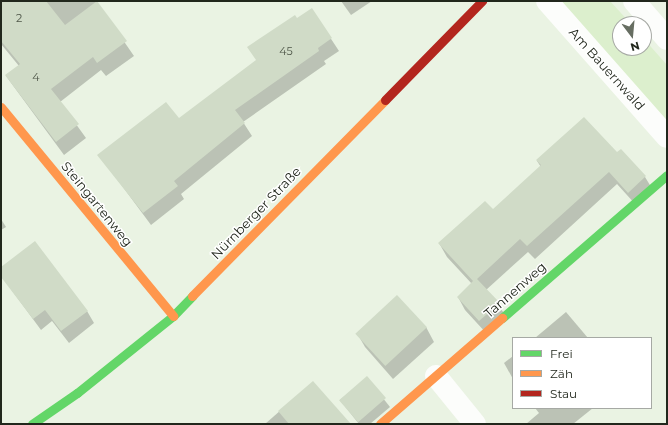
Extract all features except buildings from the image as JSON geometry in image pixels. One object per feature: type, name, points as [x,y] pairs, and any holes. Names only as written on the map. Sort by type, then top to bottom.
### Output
[{"type":"street","name":"Nürnberger Straße","points":[[32,424],[77,393],[173,316],[482,1]]},
{"type":"street","name":"Am Bauernwald","points":[[546,1],[667,137]]},
{"type":"street","points":[[634,1],[667,39]]},
{"type":"street","name":"Steingartenweg","points":[[1,108],[173,316]]},
{"type":"street","name":"Tannenweg","points":[[380,424],[667,175]]},
{"type":"street","points":[[436,376],[476,424]]},
{"type":"green space","points":[[556,1],[610,1],[624,16],[612,16],[612,56],[652,56],[652,48],[667,65],[667,127]]},
{"type":"traffic: fast","points":[[502,318],[667,175]]},
{"type":"traffic: fast","points":[[32,424],[77,393],[173,316],[192,296]]},
{"type":"traffic: slow","points":[[192,296],[385,100]]},
{"type":"traffic: slow","points":[[1,107],[173,316]]},
{"type":"traffic: slow","points":[[380,424],[502,318]]},
{"type":"traffic: jam","points":[[385,100],[482,1]]}]
